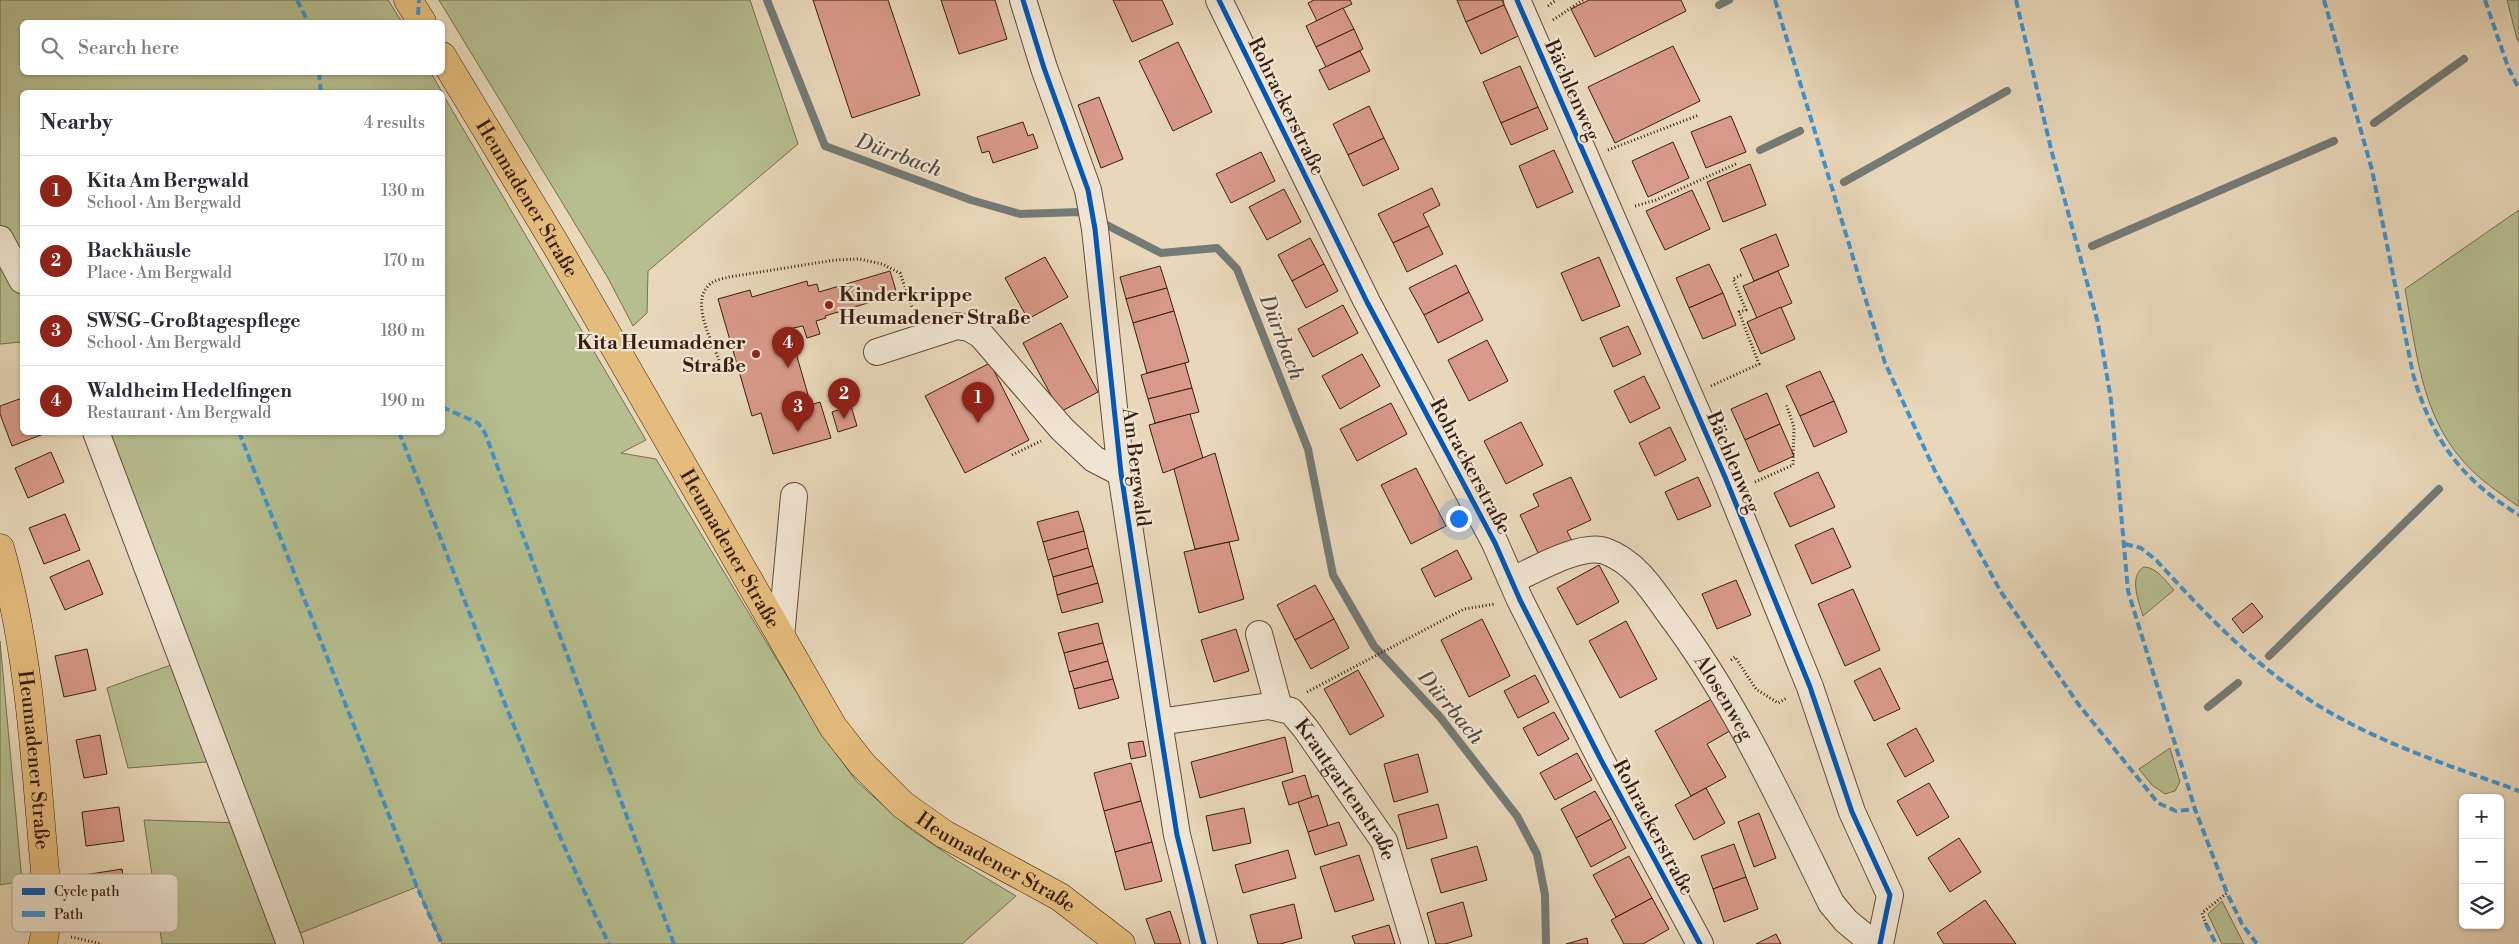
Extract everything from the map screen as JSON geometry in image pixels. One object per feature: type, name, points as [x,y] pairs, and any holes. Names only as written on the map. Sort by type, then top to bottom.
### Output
[{"type":"main road","points":[[408,0],[421,20]]},
{"type":"main road","name":"Heumadener Straße","points":[[445,61],[556,245],[833,728],[862,764],[903,805],[944,834],[1060,897],[1121,944]]},
{"type":"main road","name":"Heumadener Straße","points":[[0,548],[20,638],[30,710],[45,874]]},
{"type":"street","name":"Am Bergwald","points":[[1023,0],[1044,68],[1088,190],[1095,229],[1121,473],[1159,722],[1177,835],[1204,944]]},
{"type":"street","name":"Rohrackerstraße","points":[[1219,0],[1367,302],[1473,500],[1605,769],[1700,944]]},
{"type":"street","name":"Bächlenweg","points":[[1517,0],[1732,493],[1810,687],[1852,812],[1890,895],[1880,944]]},
{"type":"street","points":[[0,239],[20,276]]},
{"type":"street","name":"Am Bergwald","points":[[877,352],[957,326],[969,328],[981,335],[1062,429],[1094,459],[1121,473]]},
{"type":"street","points":[[97,435],[290,944]]},
{"type":"street","points":[[780,636],[794,496]]},
{"type":"street","name":"Alosenweg","points":[[1517,590],[1582,550],[1604,550],[1628,564],[1646,582],[1712,672],[1753,745],[1831,903],[1846,921],[1874,944]]},
{"type":"street","points":[[1259,634],[1285,710]]},
{"type":"street","name":"Krautgartenstraße","points":[[1159,722],[1269,706],[1285,710],[1306,729],[1384,841],[1415,944]]},
{"type":"path","points":[[1533,36],[1561,13],[1583,0]]},
{"type":"path","points":[[1587,159],[1699,115]]},
{"type":"path","points":[[1611,214],[1656,200],[1738,163]]},
{"type":"path","points":[[719,360],[703,314],[702,301],[707,287],[714,282],[729,277],[835,260],[859,259],[882,264],[900,273],[923,337]]},
{"type":"path","points":[[1690,396],[1759,364],[1739,312],[1746,310],[1733,279],[1743,274]]},
{"type":"path","points":[[1732,493],[1793,464],[1794,427],[1786,404]]},
{"type":"path","points":[[1285,710],[1304,694],[1349,668],[1464,609],[1517,590]]},
{"type":"path","points":[[1735,657],[1756,689],[1778,703],[1795,694]]},
{"type":"path","points":[[2206,924],[2202,913],[2227,893]]},
{"type":"path","points":[[44,938],[102,944]]},
{"type":"green space","points":[[0,0],[388,0],[401,20],[20,20],[20,75],[432,75],[441,90],[20,90],[20,342],[0,344]]},
{"type":"green space","points":[[439,0],[750,0],[798,144],[648,271],[647,313],[633,326],[608,278]]},
{"type":"green space","points":[[2507,0],[2519,0],[2519,42],[2517,39]]},
{"type":"green space","points":[[445,98],[646,440],[621,453],[656,459],[821,733],[857,782],[909,828],[956,860],[1016,896],[962,944],[442,944],[417,887],[288,938],[290,944],[162,944],[160,932],[178,932],[178,874],[152,874],[144,820],[242,823],[219,761],[128,768],[107,688],[182,661],[96,435],[445,435]]},
{"type":"green space","points":[[2519,210],[2519,507],[2469,468],[2449,443],[2438,423],[2422,380],[2405,289]]},
{"type":"green space","points":[[2144,567],[2157,572],[2174,590],[2143,616],[2137,597],[2136,583],[2139,571]]},
{"type":"green space","points":[[0,641],[21,874],[12,874],[12,883],[0,885]]},
{"type":"green space","points":[[2170,748],[2180,782],[2175,791],[2165,794],[2152,785],[2139,769]]},
{"type":"green space","points":[[2222,901],[2244,944],[2222,944],[2208,914]]},
{"type":"building","points":[[813,0],[888,0],[920,95],[852,118]]},
{"type":"building","points":[[941,0],[995,0],[1007,39],[959,54]]},
{"type":"building","points":[[1113,0],[1162,0],[1173,24],[1132,42]]},
{"type":"building","points":[[1314,0],[1350,0],[1352,4],[1317,21],[1308,3]]},
{"type":"building","points":[[1457,0],[1502,0],[1504,5],[1466,22]]},
{"type":"building","points":[[1589,0],[1681,0],[1686,11],[1595,57],[1571,9]]},
{"type":"building","points":[[1504,5],[1518,36],[1481,54],[1466,22]]},
{"type":"building","points":[[1343,8],[1354,29],[1316,47],[1306,26]]},
{"type":"building","points":[[1354,29],[1363,49],[1326,67],[1316,47]]},
{"type":"building","points":[[1178,42],[1212,112],[1173,131],[1139,61]]},
{"type":"building","points":[[1673,46],[1700,101],[1615,143],[1588,87]]},
{"type":"building","points":[[1360,51],[1370,71],[1329,90],[1319,70]]},
{"type":"building","points":[[1520,66],[1538,107],[1501,123],[1483,82]]},
{"type":"building","points":[[1099,97],[1123,159],[1101,168],[1078,105]]},
{"type":"building","points":[[1369,106],[1384,138],[1348,155],[1333,124]]},
{"type":"building","points":[[1538,107],[1548,129],[1511,145],[1501,123]]},
{"type":"building","points":[[1731,116],[1746,152],[1706,168],[1691,132]]},
{"type":"building","points":[[1023,122],[1028,136],[1033,134],[1038,148],[993,163],[989,151],[982,153],[977,137]]},
{"type":"building","points":[[1384,138],[1399,169],[1363,186],[1348,155]]},
{"type":"building","points":[[1673,142],[1689,178],[1648,197],[1632,161]]},
{"type":"building","points":[[1554,150],[1573,192],[1537,208],[1519,166]]},
{"type":"building","points":[[1261,152],[1275,181],[1231,203],[1216,174]]},
{"type":"building","points":[[1750,164],[1766,205],[1723,222],[1707,182]]},
{"type":"building","points":[[1432,188],[1440,205],[1423,214],[1429,226],[1393,243],[1378,214]]},
{"type":"building","points":[[1284,189],[1301,222],[1267,240],[1249,207]]},
{"type":"building","points":[[1692,190],[1710,229],[1665,250],[1646,211]]},
{"type":"building","points":[[1429,226],[1443,254],[1407,272],[1393,243]]},
{"type":"building","points":[[1776,234],[1789,266],[1754,281],[1740,249]]},
{"type":"building","points":[[1310,238],[1324,264],[1292,281],[1278,255]]},
{"type":"building","points":[[1045,257],[1068,297],[1028,319],[1005,278]]},
{"type":"building","points":[[1599,257],[1620,306],[1582,321],[1561,273]]},
{"type":"building","points":[[1324,264],[1338,291],[1306,308],[1292,281]]},
{"type":"building","points":[[1709,264],[1723,293],[1689,308],[1676,278]]},
{"type":"building","points":[[1456,265],[1469,292],[1424,315],[1409,288]]},
{"type":"building","points":[[1160,266],[1167,288],[1126,299],[1120,277]]},
{"type":"building","points":[[890,271],[897,294],[825,316],[826,318],[816,321],[820,334],[807,338],[803,326],[789,329],[811,405],[820,402],[831,438],[773,454],[761,413],[752,416],[718,299],[750,290],[752,297],[807,281],[808,286],[817,284],[819,292]]},
{"type":"building","points":[[1778,271],[1792,303],[1757,318],[1743,286]]},
{"type":"building","points":[[1167,288],[1174,311],[1133,323],[1126,299]]},
{"type":"building","points":[[1469,292],[1483,320],[1438,343],[1424,315]]},
{"type":"building","points":[[1723,293],[1736,325],[1703,339],[1689,308]]},
{"type":"building","points":[[1343,305],[1358,333],[1313,357],[1298,329]]},
{"type":"building","points":[[1781,307],[1795,339],[1761,354],[1747,322]]},
{"type":"building","points":[[1174,311],[1189,362],[1147,373],[1133,323]]},
{"type":"building","points":[[1061,323],[1098,392],[1060,412],[1023,343]]},
{"type":"building","points":[[1628,326],[1641,354],[1613,367],[1600,338]]},
{"type":"building","points":[[1487,340],[1508,381],[1469,401],[1448,360]]},
{"type":"building","points":[[1362,354],[1380,386],[1340,409],[1322,376]]},
{"type":"building","points":[[990,363],[1029,440],[965,473],[925,396]]},
{"type":"building","points":[[1185,363],[1192,388],[1148,399],[1141,375]]},
{"type":"building","points":[[1820,371],[1834,401],[1800,416],[1786,386]]},
{"type":"building","points":[[1644,376],[1660,408],[1630,423],[1614,391]]},
{"type":"building","points":[[1192,388],[1199,412],[1155,423],[1148,399]]},
{"type":"building","points":[[1767,393],[1780,424],[1745,440],[1731,409]]},
{"type":"building","points":[[20,399],[20,435],[41,435],[12,446],[0,414],[0,406]]},
{"type":"building","points":[[1834,401],[1847,432],[1814,447],[1800,416]]},
{"type":"building","points":[[1391,403],[1407,434],[1357,461],[1340,429]]},
{"type":"building","points":[[851,406],[857,426],[838,432],[832,412]]},
{"type":"building","points":[[1190,414],[1203,458],[1163,473],[1149,425]]},
{"type":"building","points":[[1521,422],[1543,465],[1506,484],[1484,441]]},
{"type":"building","points":[[1780,424],[1794,456],[1759,472],[1745,440]]},
{"type":"building","points":[[1670,427],[1686,460],[1655,476],[1639,443]]},
{"type":"building","points":[[51,452],[64,482],[28,498],[15,468]]},
{"type":"building","points":[[1215,453],[1239,540],[1195,549],[1174,469]]},
{"type":"building","points":[[1416,468],[1446,526],[1411,544],[1381,485]]},
{"type":"building","points":[[1818,472],[1835,507],[1790,527],[1774,493]]},
{"type":"building","points":[[1571,477],[1591,520],[1567,531],[1572,541],[1540,557],[1520,515],[1539,506],[1533,494]]},
{"type":"building","points":[[1698,477],[1711,506],[1678,520],[1665,492]]},
{"type":"building","points":[[1078,511],[1084,531],[1043,542],[1037,522]]},
{"type":"building","points":[[65,514],[80,550],[44,564],[29,528]]},
{"type":"building","points":[[1833,528],[1851,567],[1812,584],[1795,545]]},
{"type":"building","points":[[1084,531],[1088,548],[1048,560],[1043,542]]},
{"type":"building","points":[[1229,542],[1244,599],[1199,613],[1184,552]]},
{"type":"building","points":[[1088,548],[1093,566],[1053,577],[1048,560]]},
{"type":"building","points":[[1457,550],[1472,579],[1435,597],[1421,569]]},
{"type":"building","points":[[89,560],[103,594],[65,610],[50,577]]},
{"type":"building","points":[[1599,565],[1619,602],[1577,625],[1557,588]]},
{"type":"building","points":[[1093,566],[1098,583],[1057,595],[1053,577]]},
{"type":"building","points":[[1736,580],[1751,615],[1717,629],[1702,594]]},
{"type":"building","points":[[1098,583],[1103,602],[1062,613],[1057,595]]},
{"type":"building","points":[[1315,585],[1334,619],[1295,640],[1277,605]]},
{"type":"building","points":[[1853,589],[1880,650],[1845,666],[1818,604]]},
{"type":"building","points":[[2252,603],[2263,617],[2243,633],[2232,619]]},
{"type":"building","points":[[1334,619],[1349,648],[1311,669],[1295,640]]},
{"type":"building","points":[[1482,619],[1510,676],[1469,697],[1441,640]]},
{"type":"building","points":[[1626,621],[1657,679],[1620,698],[1589,641]]},
{"type":"building","points":[[1098,623],[1103,643],[1064,653],[1058,633]]},
{"type":"building","points":[[1236,629],[1249,671],[1214,682],[1201,640]]},
{"type":"building","points":[[1103,643],[1108,661],[1069,672],[1064,653]]},
{"type":"building","points":[[87,649],[96,690],[64,697],[55,656]]},
{"type":"building","points":[[1108,661],[1113,679],[1074,689],[1069,672]]},
{"type":"building","points":[[1880,668],[1900,709],[1874,721],[1854,681]]},
{"type":"building","points":[[1358,670],[1384,716],[1350,735],[1324,689]]},
{"type":"building","points":[[1535,675],[1549,702],[1518,718],[1504,691]]},
{"type":"building","points":[[1113,679],[1119,698],[1079,709],[1074,689]]},
{"type":"building","points":[[1717,696],[1735,728],[1707,744],[1726,777],[1691,796],[1655,731]]},
{"type":"building","points":[[1554,712],[1569,739],[1538,756],[1523,728]]},
{"type":"building","points":[[1916,728],[1934,761],[1905,777],[1887,744]]},
{"type":"building","points":[[100,735],[107,774],[84,778],[76,740]]},
{"type":"building","points":[[1285,737],[1293,772],[1200,798],[1191,762]]},
{"type":"building","points":[[1143,741],[1146,756],[1131,759],[1128,743]]},
{"type":"building","points":[[1577,753],[1592,780],[1555,800],[1540,773]]},
{"type":"building","points":[[1418,754],[1428,792],[1394,802],[1384,764]]},
{"type":"building","points":[[1131,763],[1141,801],[1104,811],[1094,773]]},
{"type":"building","points":[[1305,775],[1312,798],[1289,805],[1282,782]]},
{"type":"building","points":[[1929,783],[1949,817],[1917,836],[1897,801]]},
{"type":"building","points":[[1706,788],[1725,823],[1694,840],[1675,805]]},
{"type":"building","points":[[1595,791],[1611,819],[1576,838],[1561,809]]},
{"type":"building","points":[[1318,795],[1328,826],[1308,832],[1298,802]]},
{"type":"building","points":[[1141,801],[1152,842],[1115,852],[1104,811]]},
{"type":"building","points":[[1438,804],[1447,838],[1407,849],[1398,815]]},
{"type":"building","points":[[119,807],[124,841],[86,846],[82,812]]},
{"type":"building","points":[[1244,808],[1251,843],[1213,851],[1206,816]]},
{"type":"building","points":[[1759,813],[1776,858],[1754,867],[1738,822]]},
{"type":"building","points":[[1611,819],[1626,848],[1591,867],[1576,838]]},
{"type":"building","points":[[1339,822],[1347,845],[1315,855],[1308,832]]},
{"type":"building","points":[[1959,838],[1981,872],[1950,892],[1928,858]]},
{"type":"building","points":[[1152,842],[1162,881],[1125,890],[1115,852]]},
{"type":"building","points":[[1734,844],[1746,877],[1713,889],[1701,856]]},
{"type":"building","points":[[1477,846],[1487,880],[1441,893],[1431,859]]},
{"type":"building","points":[[1288,850],[1296,878],[1243,893],[1235,865]]},
{"type":"building","points":[[1359,855],[1374,900],[1335,912],[1320,867]]},
{"type":"building","points":[[1629,856],[1652,898],[1616,917],[1593,875]]},
{"type":"building","points":[[122,869],[123,874],[90,874]]},
{"type":"building","points":[[1746,877],[1758,909],[1724,922],[1713,889]]},
{"type":"building","points":[[1652,898],[1669,929],[1643,944],[1624,944],[1611,920]]},
{"type":"building","points":[[1985,900],[2016,944],[1944,944],[1937,933]]},
{"type":"building","points":[[1463,902],[1472,936],[1445,944],[1436,944],[1427,913]]},
{"type":"building","points":[[1294,904],[1302,938],[1280,944],[1258,944],[1250,915]]},
{"type":"building","points":[[1170,911],[1181,944],[1155,944],[1146,919]]},
{"type":"building","points":[[1389,925],[1395,944],[1355,944],[1352,936]]},
{"type":"building","points":[[1776,934],[1781,944],[1756,944]]},
{"type":"building","points":[[1587,938],[1588,944],[1566,944]]},
{"type":"waterway","name":"Dürrbach","points":[[767,0],[825,146],[971,200],[1020,214],[1080,212],[1086,215]]},
{"type":"waterway","points":[[1719,5],[1729,0]]},
{"type":"waterway","points":[[2374,123],[2464,59]]},
{"type":"waterway","points":[[1844,182],[2007,91]]},
{"type":"waterway","points":[[1760,150],[1800,131]]},
{"type":"waterway","points":[[2092,246],[2334,141]]},
{"type":"waterway","name":"Dürrbach","points":[[1099,221],[1161,253],[1217,248],[1237,269],[1308,449],[1333,575],[1374,646],[1440,717],[1517,816],[1537,854],[1545,895],[1546,944]]},
{"type":"waterway","points":[[2269,656],[2439,489]]},
{"type":"waterway","points":[[2208,707],[2238,683]]},
{"type":"marked path","points":[[297,0],[307,20]]},
{"type":"marked path","points":[[418,15],[419,0]]},
{"type":"marked path","points":[[1775,0],[1885,363],[1935,471],[2001,592],[2079,705],[2158,803],[2176,811],[2195,809]]},
{"type":"marked path","points":[[2016,0],[2051,149],[2098,323],[2111,400],[2128,591],[2195,809],[2227,893],[2242,924],[2257,944]]},
{"type":"marked path","points":[[2324,0],[2372,170],[2413,374],[2421,398],[2429,419],[2451,456],[2481,487],[2519,515]]},
{"type":"marked path","points":[[2485,0],[2508,67],[2519,89]]},
{"type":"marked path","points":[[319,75],[321,90]]},
{"type":"marked path","points":[[445,408],[478,423],[485,433],[674,944]]},
{"type":"marked path","points":[[240,435],[417,887],[442,944]]},
{"type":"marked path","points":[[400,435],[525,754],[609,944]]},
{"type":"marked path","points":[[2125,544],[2141,548],[2157,561],[2205,613],[2257,661],[2321,707],[2375,736],[2519,791]]},
{"type":"marked path","points":[[2206,924],[2216,944]]},
{"type":"cycle path","points":[[1023,0],[1044,68],[1088,190],[1095,229],[1121,473],[1159,722],[1177,835],[1204,944]]},
{"type":"cycle path","points":[[1219,0],[1367,302],[1495,543],[1520,600],[1601,760],[1700,944]]},
{"type":"cycle path","points":[[1517,0],[1725,477],[1810,687],[1852,812],[1890,895],[1880,944]]},
{"type":"place","name":"Kinderkrippe Heumadener Straße","points":[[829,305]]},
{"type":"place","name":"Kita Heumadener Straße","points":[[756,354]]},
{"type":"place","name":"Waldheim Hedelfingen","points":[[788,368]]},
{"type":"place","name":"Backhäusle","points":[[844,419]]},
{"type":"place","name":"Kita Am Bergwald","points":[[978,423]]},
{"type":"place","name":"SWSG-Großtagespflege","points":[[798,432]]}]
